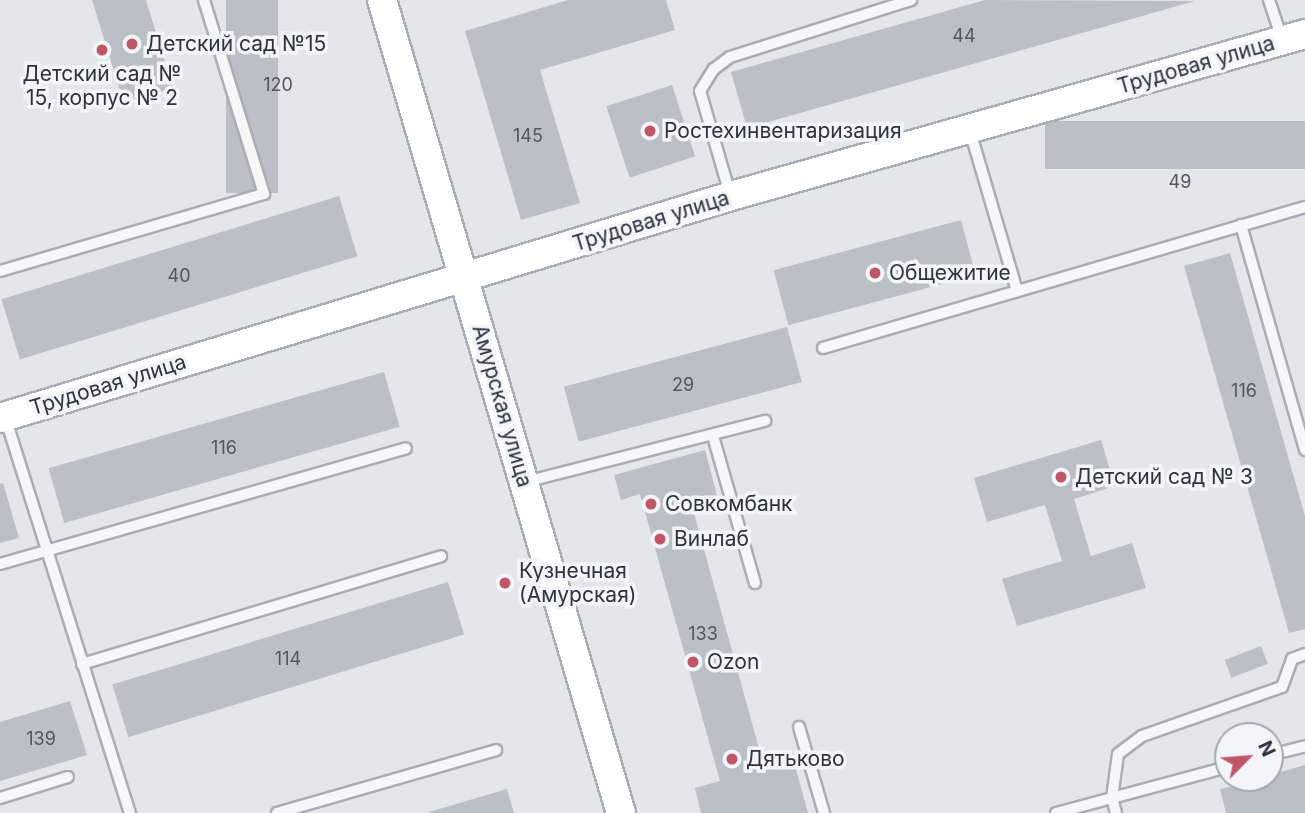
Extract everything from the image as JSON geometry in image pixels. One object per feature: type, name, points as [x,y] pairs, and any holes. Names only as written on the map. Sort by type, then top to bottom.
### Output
[{"type":"street","name":"Амурская улица","points":[[382,0],[621,813]]},
{"type":"street","name":"Трудовая улица","points":[[2,417],[731,196],[970,131],[1294,37]]},
{"type":"lane","points":[[0,271],[264,194],[204,0]]},
{"type":"lane","points":[[731,196],[700,92],[714,69],[730,57],[911,0]]},
{"type":"lane","points":[[1269,0],[1294,37]]},
{"type":"lane","points":[[970,131],[1017,291]]},
{"type":"lane","points":[[823,348],[1305,207]]},
{"type":"lane","points":[[1241,225],[1305,450]]},
{"type":"lane","points":[[2,417],[130,813]]},
{"type":"lane","points":[[524,482],[765,421]]},
{"type":"lane","points":[[713,436],[755,583]]},
{"type":"lane","points":[[0,564],[406,448]]},
{"type":"lane","points":[[82,664],[441,556]]},
{"type":"lane","points":[[1116,813],[1112,798],[1118,754],[1142,737],[1282,687],[1292,659],[1305,654]]},
{"type":"lane","points":[[799,727],[824,813]]},
{"type":"lane","points":[[1284,751],[1305,746]]},
{"type":"lane","points":[[277,813],[496,750]]},
{"type":"lane","points":[[1056,813],[1214,771]]},
{"type":"lane","points":[[0,798],[68,777]]},
{"type":"building","name":"Детский сад №15","points":[[92,0],[146,0],[173,88],[124,103]]},
{"type":"building","points":[[226,0],[278,0],[278,193],[226,193]]},
{"type":"building","points":[[568,0],[666,0],[675,30],[540,70],[580,203],[521,220],[465,31]]},
{"type":"building","points":[[985,0],[1195,1],[747,128],[731,72]]},
{"type":"building","name":"Ростехинвентаризация","points":[[672,85],[695,156],[630,178],[606,106]]},
{"type":"building","points":[[1045,121],[1305,121],[1305,169],[1045,169]]},
{"type":"building","points":[[339,196],[357,256],[20,359],[1,299]]},
{"type":"building","name":"Общежитие","points":[[961,220],[976,275],[788,325],[774,270]]},
{"type":"building","points":[[1230,253],[1305,516],[1305,629],[1289,633],[1184,266]]},
{"type":"building","points":[[787,327],[802,382],[579,442],[564,387]]},
{"type":"building","points":[[384,372],[400,427],[64,523],[49,468]]},
{"type":"building","points":[[1101,440],[1115,486],[1074,499],[1091,556],[1132,543],[1146,588],[1017,626],[1002,579],[1062,561],[1045,505],[987,522],[974,478]]},
{"type":"building","points":[[705,450],[718,499],[692,506],[765,770],[794,762],[808,813],[701,813],[695,788],[720,781],[640,494],[621,500],[614,475]]},
{"type":"building","points":[[3,483],[19,538],[0,543],[0,484]]},
{"type":"building","points":[[448,582],[464,635],[128,737],[112,685]]},
{"type":"building","points":[[1261,646],[1268,664],[1231,678],[1225,660]]},
{"type":"building","points":[[70,701],[87,755],[0,781],[0,722]]},
{"type":"building","points":[[1305,765],[1305,813],[1226,813],[1221,792],[1284,792],[1284,771]]},
{"type":"building","points":[[507,789],[514,813],[429,813],[429,812]]},
{"type":"place","name":"Детский сад №15","points":[[132,44]]},
{"type":"place","name":"Детский сад № 15, корпус № 2","points":[[102,50]]},
{"type":"place","name":"Ростехинвентаризация","points":[[650,131]]},
{"type":"place","name":"Общежитие","points":[[875,273]]},
{"type":"place","name":"Детский сад № 3","points":[[1061,477]]},
{"type":"place","name":"Совкомбанк","points":[[651,504]]},
{"type":"place","name":"Винлаб","points":[[660,539]]},
{"type":"place","name":"Кузнечная (Амурская)","points":[[505,583]]},
{"type":"place","name":"Ozon","points":[[693,662]]},
{"type":"place","name":"Дятьково","points":[[732,759]]}]
